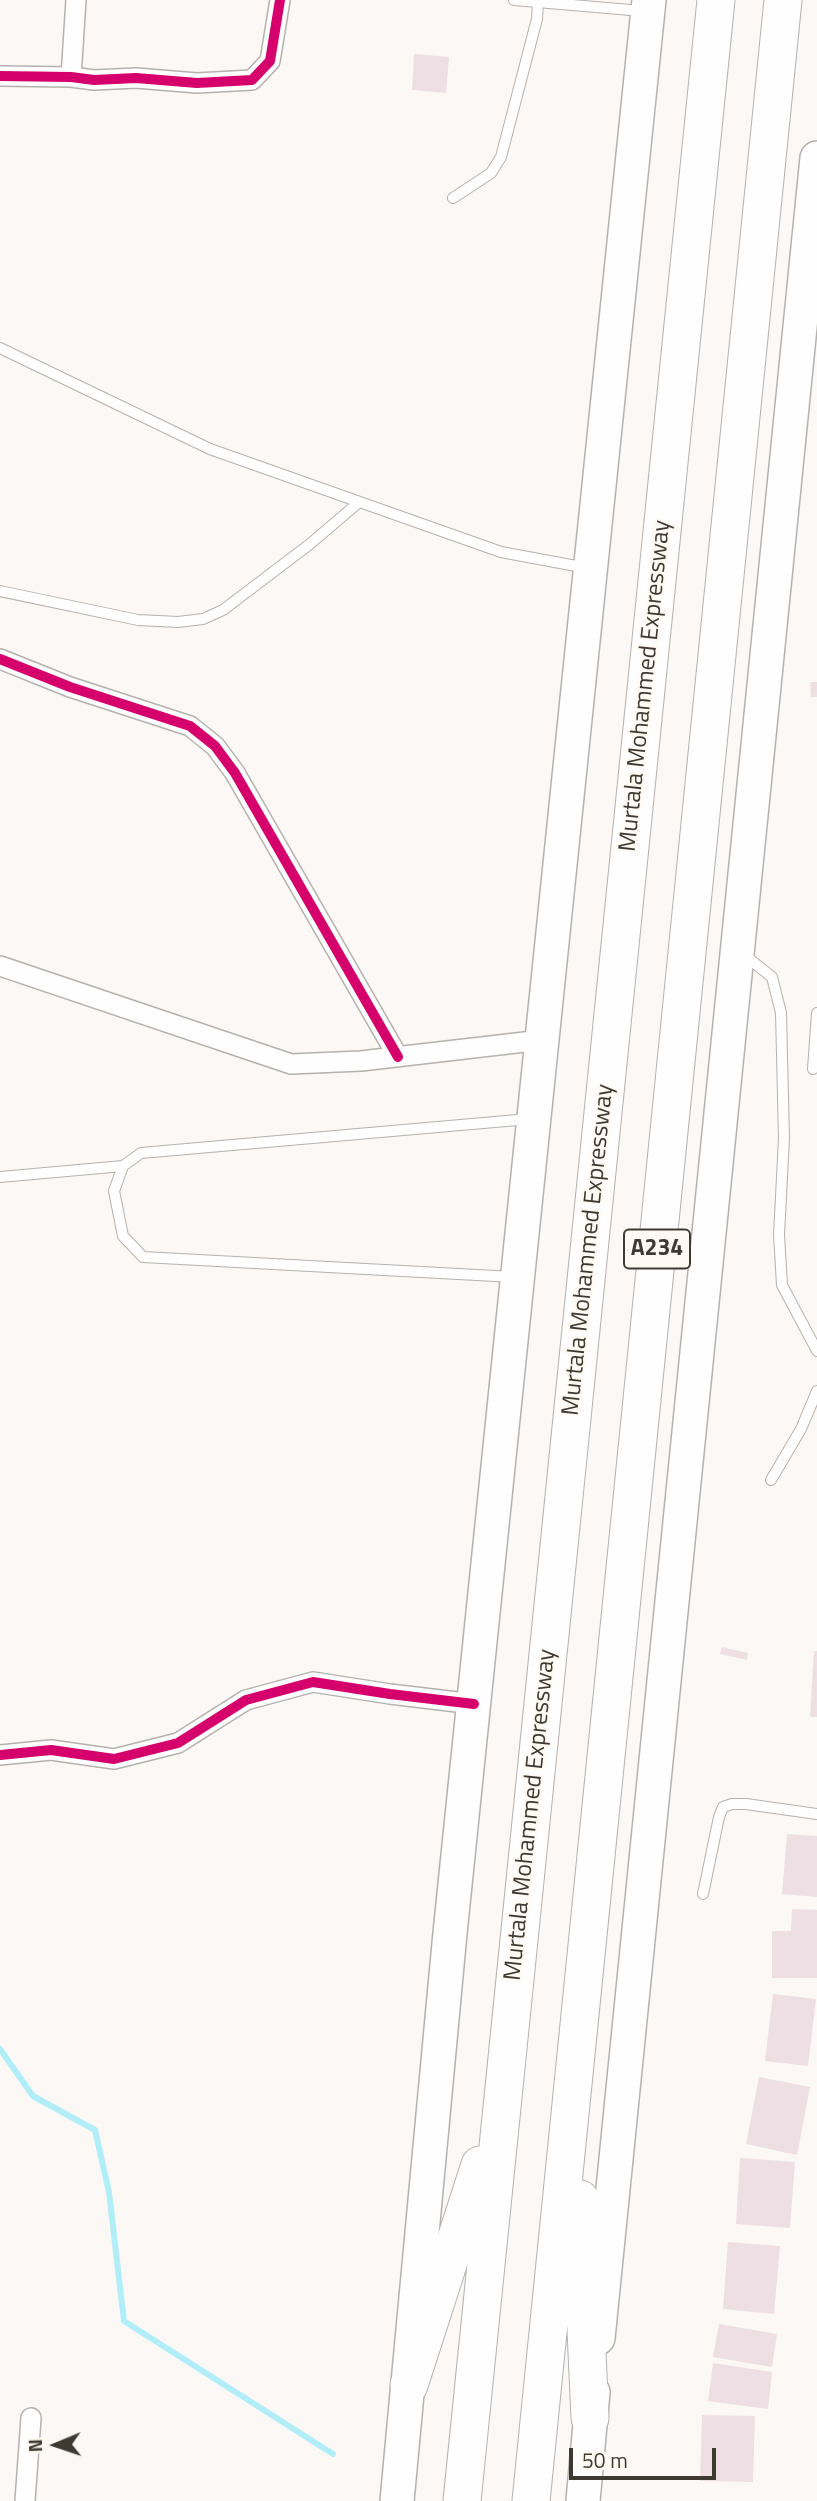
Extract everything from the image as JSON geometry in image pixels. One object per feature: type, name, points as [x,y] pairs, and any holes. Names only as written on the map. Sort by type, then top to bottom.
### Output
[{"type":"highway","name":"Murtala Mohammed Expressway","points":[[462,2501],[716,0]]},
{"type":"highway","name":"A234","points":[[531,2501],[783,0]]},
{"type":"highway","points":[[397,2501],[450,1933],[649,6]]},
{"type":"highway","points":[[583,2501],[817,158]]},
{"type":"highway","points":[[574,2076],[590,2418]]},
{"type":"highway","points":[[409,2385],[503,2094]]},
{"type":"street","points":[[71,77],[76,0]]},
{"type":"street","points":[[0,76],[94,80],[136,78],[197,83],[252,80],[270,61],[280,0]]},
{"type":"street","points":[[0,659],[69,687],[190,726],[215,746],[235,773],[398,1057]]},
{"type":"street","points":[[0,966],[291,1064],[362,1061],[542,1040]]},
{"type":"street","points":[[0,1755],[51,1750],[114,1759],[178,1743],[246,1700],[313,1682],[474,1704]]},
{"type":"street","points":[[25,2501],[31,2418]]},
{"type":"lane","points":[[514,0],[649,6]]},
{"type":"lane","points":[[453,198],[491,173],[501,157],[539,2]]},
{"type":"lane","points":[[0,348],[210,449],[501,552],[591,568]]},
{"type":"lane","points":[[0,591],[138,620],[178,622],[203,619],[223,610],[310,544],[358,503]]},
{"type":"lane","points":[[738,949],[772,977],[781,1013],[784,1138],[779,1235],[782,1284],[817,1351]]},
{"type":"lane","points":[[813,1069],[817,1013]]},
{"type":"lane","points":[[0,1177],[123,1166],[141,1153],[534,1119]]},
{"type":"lane","points":[[123,1166],[114,1191],[120,1223],[123,1236],[143,1257],[517,1277]]},
{"type":"lane","points":[[771,1480],[801,1429],[817,1391]]},
{"type":"lane","points":[[703,1894],[723,1807],[746,1804],[817,1814]]},
{"type":"building","points":[[414,54],[449,57],[446,93],[412,90]]},
{"type":"building","points":[[810,682],[817,682],[817,697],[811,697]]},
{"type":"building","points":[[722,1647],[748,1653],[747,1660],[720,1654]]},
{"type":"building","points":[[814,1651],[817,1651],[817,1717],[810,1717]]},
{"type":"building","points":[[787,1834],[817,1836],[817,1897],[782,1894]]},
{"type":"building","points":[[792,1909],[817,1910],[817,1978],[772,1978],[772,1931],[791,1931]]},
{"type":"building","points":[[773,1994],[816,1999],[808,2066],[765,2061]]},
{"type":"building","points":[[759,2077],[810,2087],[797,2155],[746,2144]]},
{"type":"building","points":[[740,2158],[795,2162],[790,2228],[736,2224]]},
{"type":"building","points":[[728,2242],[780,2246],[774,2314],[723,2309]]},
{"type":"building","points":[[719,2324],[777,2334],[772,2367],[713,2357]]},
{"type":"building","points":[[713,2363],[772,2372],[768,2409],[708,2401]]},
{"type":"building","points":[[702,2415],[755,2416],[753,2482],[700,2481]]},
{"type":"waterway","points":[[0,2049],[33,2096],[95,2130],[109,2192],[124,2321],[333,2454]]},
{"type":"cycle path","points":[[0,76],[94,80],[136,78],[197,83],[252,80],[270,61],[280,0]]},
{"type":"cycle path","points":[[0,659],[70,687],[190,726],[215,746],[235,773],[398,1057]]},
{"type":"cycle path","points":[[0,1755],[51,1750],[114,1759],[178,1743],[246,1700],[313,1682],[474,1704]]}]
